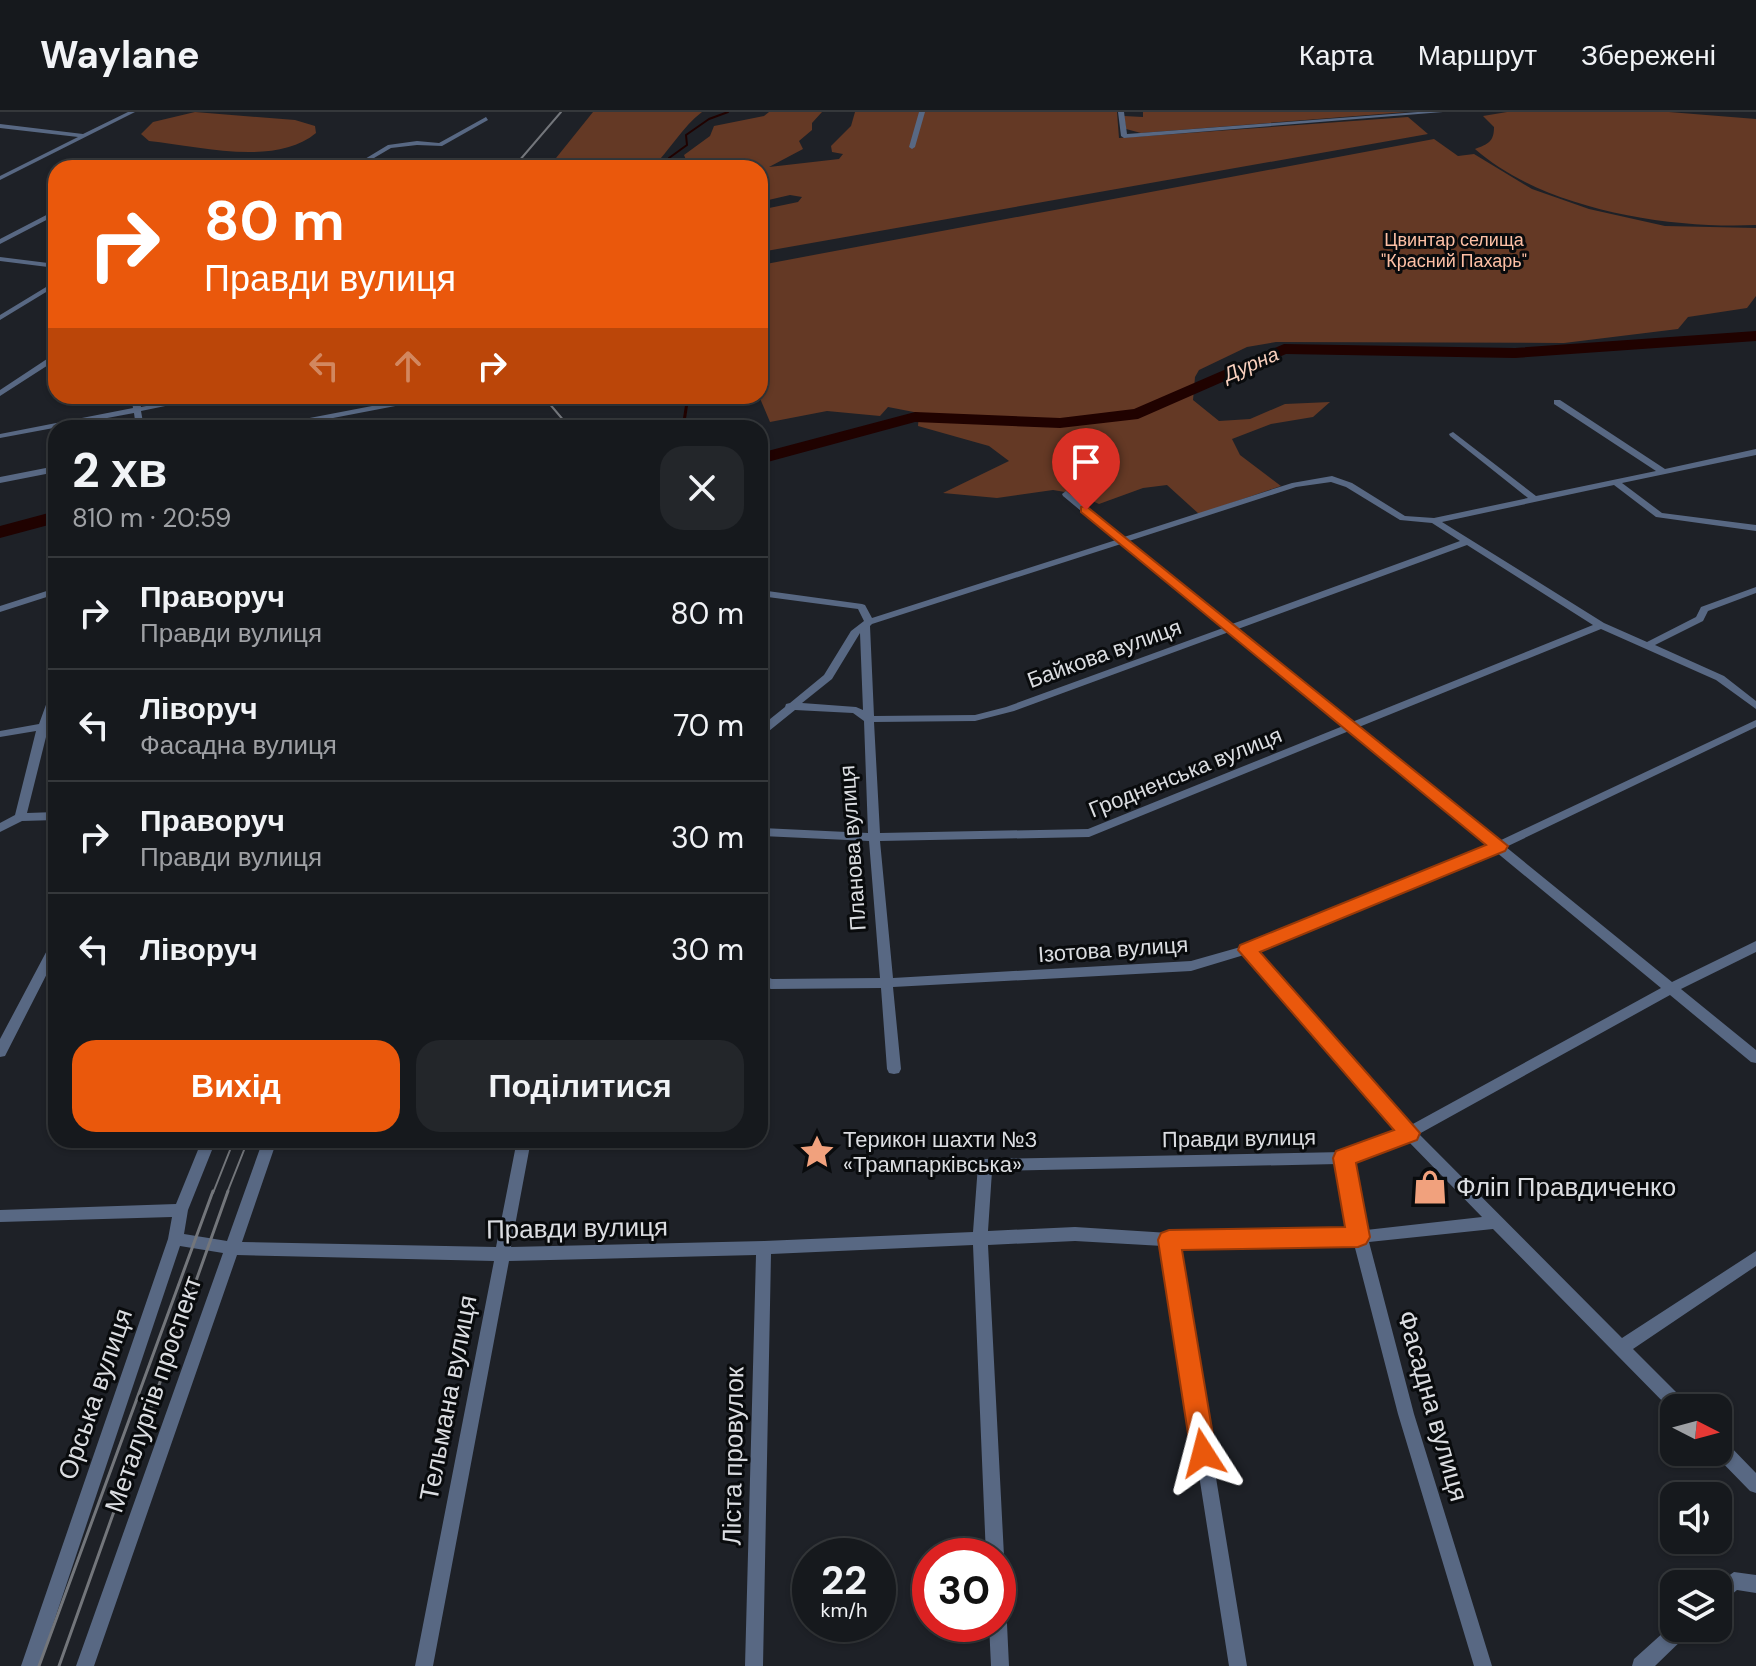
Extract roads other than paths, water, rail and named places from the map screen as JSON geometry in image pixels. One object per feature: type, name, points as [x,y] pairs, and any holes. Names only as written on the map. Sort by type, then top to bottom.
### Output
[{"type":"street","points":[[0,178],[132,112]]},
{"type":"street","points":[[912,147],[922,112]]},
{"type":"street","points":[[1121,112],[1124,136],[1440,112]]},
{"type":"street","points":[[366,160],[390,146],[417,143],[440,145],[486,119]]},
{"type":"street","points":[[0,126],[84,136]]},
{"type":"street","points":[[0,242],[48,216]]},
{"type":"street","points":[[0,259],[48,265]]},
{"type":"street","points":[[0,318],[48,288]]},
{"type":"street","points":[[0,394],[48,363]]},
{"type":"street","points":[[1557,402],[1662,471]]},
{"type":"street","points":[[136,404],[139,420]]},
{"type":"street","points":[[84,420],[168,404]]},
{"type":"street","points":[[310,420],[395,404]]},
{"type":"street","points":[[0,436],[48,427]]},
{"type":"street","points":[[1453,434],[1534,499]]},
{"type":"street","points":[[768,726],[828,677],[854,633],[867,623],[1127,542],[1295,485],[1332,479],[1349,485],[1403,518],[1434,521],[1756,452]]},
{"type":"street","points":[[0,480],[48,471]]},
{"type":"street","points":[[1614,481],[1659,515],[1756,528]]},
{"type":"street","points":[[1066,494],[1756,1058]]},
{"type":"street","points":[[1434,521],[1601,625],[1650,644],[1720,678],[1756,706]]},
{"type":"street","name":"Байкова вулиця","points":[[790,706],[856,710],[868,719],[975,718],[1010,709],[1467,542]]},
{"type":"street","points":[[1650,644],[1700,619],[1704,609],[1756,590]]},
{"type":"street","points":[[0,609],[48,594]]},
{"type":"street","points":[[768,594],[862,607],[867,623]]},
{"type":"street","name":"Планова вулиця","points":[[867,623],[874,837],[894,1069]]},
{"type":"street","name":"Гродненська вулиця","points":[[768,832],[874,837],[1089,833],[1601,625]]},
{"type":"street","points":[[20,817],[48,713]]},
{"type":"street","name":"Ізотова вулиця","points":[[768,983],[886,983],[1191,966],[1247,950],[1499,846],[1756,723]]},
{"type":"street","points":[[0,734],[48,725]]},
{"type":"street","points":[[0,828],[20,817],[48,816]]},
{"type":"street","name":"Правди вулиця","points":[[980,1238],[985,1165],[1344,1158],[1409,1133],[1672,988],[1756,946]]},
{"type":"street","points":[[1247,950],[1409,1133],[1666,1394]]},
{"type":"street","points":[[0,1052],[48,959]]},
{"type":"street","name":"Орська вулиця","points":[[30,1666],[175,1239],[181,1210],[206,1148]]},
{"type":"street","name":"Металургів проспект","points":[[85,1666],[267,1148]]},
{"type":"street","name":"Тельмана вулиця","points":[[424,1666],[522,1148]]},
{"type":"street","name":"Фасадна вулиця","points":[[1344,1158],[1358,1237],[1483,1666]]},
{"type":"street","points":[[0,1216],[181,1210]]},
{"type":"street","name":"Правди вулиця","points":[[175,1239],[231,1248],[502,1254],[764,1248],[1075,1234],[1169,1240],[1358,1237],[1494,1222]]},
{"type":"street","points":[[980,1238],[994,1538]]},
{"type":"street","points":[[1169,1240],[1238,1666]]},
{"type":"street","name":"Ліста провулок","points":[[754,1666],[764,1248]]},
{"type":"street","points":[[1621,1348],[1756,1258]]},
{"type":"street","points":[[1732,1460],[1756,1485]]},
{"type":"street","points":[[1732,1583],[1756,1584]]},
{"type":"street","points":[[999,1642],[1000,1666]]},
{"type":"street","points":[[1641,1666],[1667,1642]]},
{"type":"waterway","points":[[670,160],[687,145],[686,135],[709,119],[728,112]]},
{"type":"waterway","name":"Дурна","points":[[768,457],[915,417],[1060,423],[1138,414],[1284,349],[1515,353],[1756,336]]},
{"type":"waterway","points":[[684,420],[687,404]]},
{"type":"waterway","name":"Дурна","points":[[0,532],[48,519]]},
{"type":"tram line","points":[[520,160],[561,112]]},
{"type":"tram line","points":[[550,404],[563,420]]},
{"type":"tram line","points":[[213,1193],[231,1148]]},
{"type":"tram line","points":[[227,1193],[245,1148]]},
{"type":"tram line","points":[[39,1666],[213,1191]]},
{"type":"tram line","points":[[59,1666],[228,1191]]},
{"type":"place","name":"Терикон шахти №3 «Трампарківська»","points":[[817,1152]]},
{"type":"place","name":"Фліп Правдиченко","points":[[1430,1187]]},
{"type":"park label","name":"Цвинтар селища \"Красний Пахарь\"","points":[[1454,250]]}]
